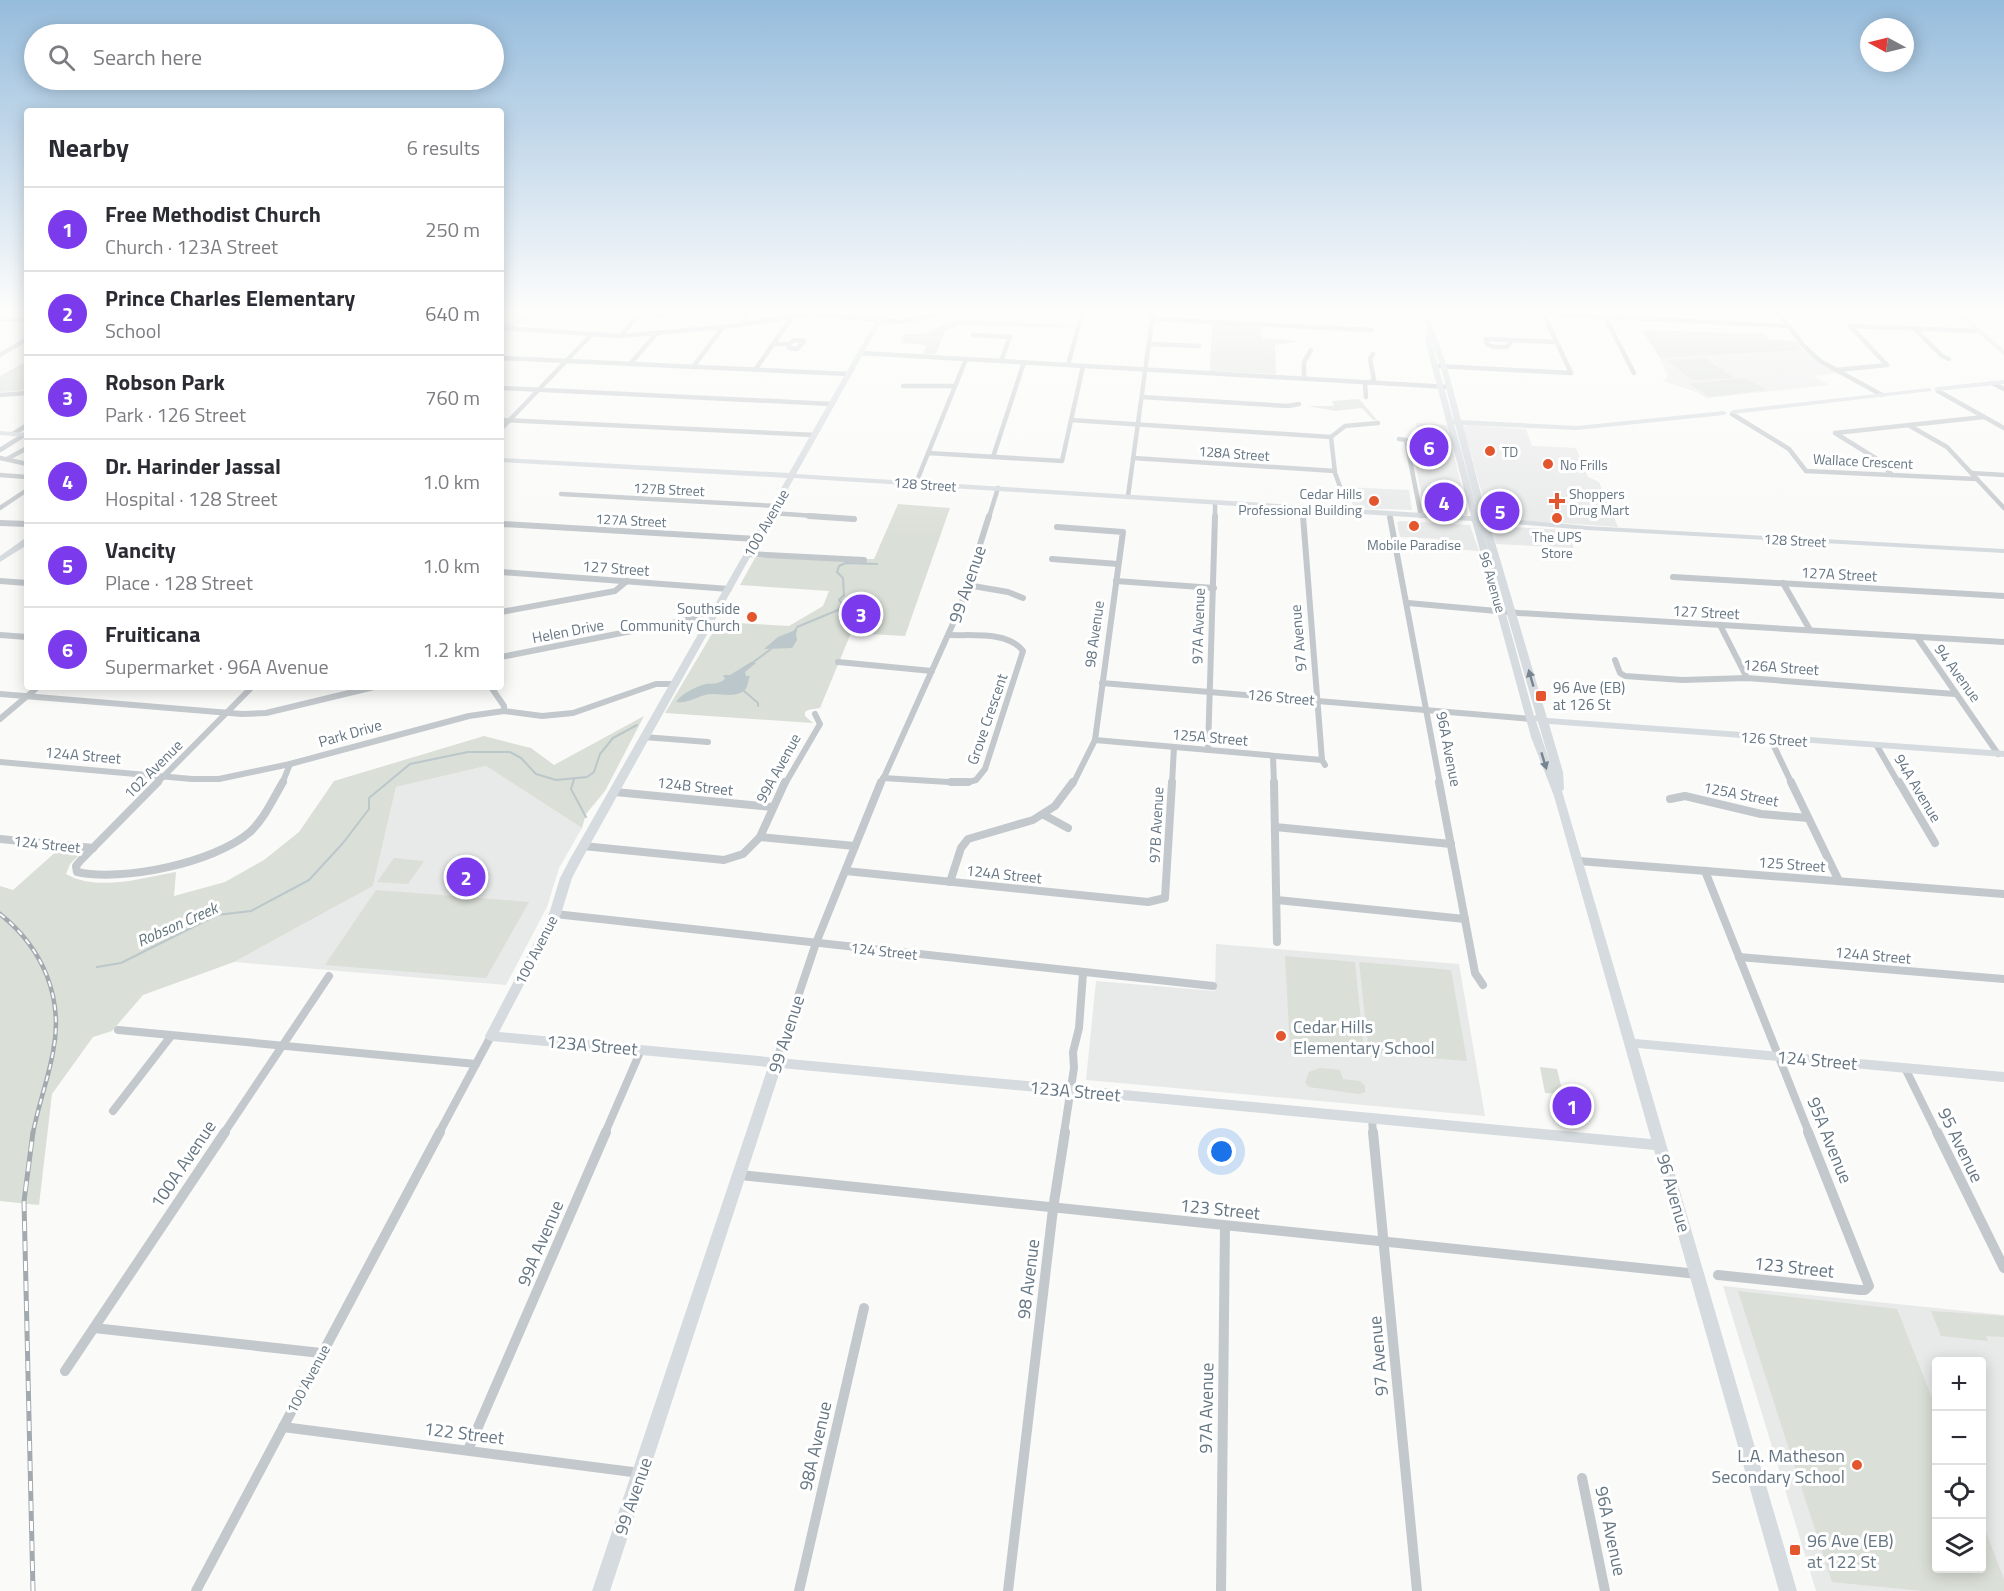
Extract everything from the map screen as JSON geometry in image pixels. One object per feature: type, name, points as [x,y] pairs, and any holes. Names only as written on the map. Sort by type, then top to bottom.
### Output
[{"type":"main road","name":"100 Avenue","points":[[491,1036],[555,914],[566,878],[583,846],[841,387]]},
{"type":"main road","name":"96 Avenue","points":[[1440,387],[1454,422],[1546,770],[1559,796],[1788,1591]]},
{"type":"main road","name":"96 Avenue","points":[[1449,387],[1458,455],[1472,474],[1480,521]]},
{"type":"main road","points":[[1454,422],[1585,427],[1957,387]]},
{"type":"main road","points":[[0,433],[24,435]]},
{"type":"main road","name":"128 Street","points":[[504,460],[793,475],[1587,528],[2004,551]]},
{"type":"main road","name":"128 Street","points":[[1347,512],[1390,517],[1480,521]]},
{"type":"main road","points":[[0,560],[24,543]]},
{"type":"main road","name":"96 Avenue","points":[[1506,612],[1544,721],[1558,772],[1559,796]]},
{"type":"main road","points":[[1530,714],[1544,721]]},
{"type":"main road","name":"126 Street","points":[[1544,721],[2001,754]]},
{"type":"main road","name":"123A Street","points":[[491,1036],[1660,1145]]},
{"type":"main road","name":"124 Street","points":[[1630,1043],[2004,1077]]},
{"type":"main road","name":"99 Avenue","points":[[601,1591],[776,1062]]},
{"type":"street","points":[[504,387],[832,404]]},
{"type":"street","points":[[504,426],[542,387]]},
{"type":"street","points":[[916,483],[954,387]]},
{"type":"street","points":[[993,457],[1016,387]]},
{"type":"street","points":[[928,453],[1062,461],[1078,387]]},
{"type":"street","points":[[1128,496],[1143,387]]},
{"type":"street","points":[[1365,387],[1366,397]]},
{"type":"street","points":[[1868,387],[1882,395]]},
{"type":"street","points":[[1935,390],[2004,428]]},
{"type":"street","points":[[0,395],[24,393]]},
{"type":"street","points":[[1142,398],[1288,406],[1299,404]]},
{"type":"street","name":"Wallace Crescent","points":[[1729,413],[1789,449],[1806,471],[1977,479]]},
{"type":"street","points":[[1892,475],[1877,459],[1835,434],[1984,417]]},
{"type":"street","points":[[504,420],[815,435]]},
{"type":"street","points":[[1071,420],[1331,436]]},
{"type":"street","points":[[1347,512],[1343,493],[1338,486],[1331,436],[1333,431],[1341,428],[1378,423]]},
{"type":"street","points":[[1909,425],[1947,447],[2004,508]]},
{"type":"street","points":[[13,434],[24,427]]},
{"type":"street","points":[[0,450],[24,436]]},
{"type":"street","points":[[1399,439],[1406,440],[1421,516]]},
{"type":"street","points":[[7,459],[24,450]]},
{"type":"street","points":[[0,458],[13,463],[24,464]]},
{"type":"street","name":"128A Street","points":[[1133,459],[1335,471]]},
{"type":"street","points":[[1971,473],[2004,475]]},
{"type":"street","points":[[0,475],[24,477]]},
{"type":"street","name":"99 Avenue","points":[[776,1062],[816,943],[855,846],[883,778],[949,634],[998,488]]},
{"type":"street","points":[[0,508],[24,492]]},
{"type":"street","name":"127B Street","points":[[561,495],[774,510],[854,519]]},
{"type":"street","name":"97A Avenue","points":[[1208,750],[1215,588],[1215,503]]},
{"type":"street","name":"97 Avenue","points":[[1302,509],[1324,763]]},
{"type":"street","name":"96A Avenue","points":[[1390,517],[1408,603],[1475,973],[1482,985]]},
{"type":"street","points":[[0,523],[24,524]]},
{"type":"street","name":"127A Street","points":[[504,526],[757,538]]},
{"type":"street","name":"98 Avenue","points":[[1058,527],[1123,532],[1095,740]]},
{"type":"street","points":[[748,554],[864,560]]},
{"type":"street","points":[[1052,559],[1118,564]]},
{"type":"street","name":"127 Street","points":[[504,572],[729,589]]},
{"type":"street","name":"127A Street","points":[[1673,577],[2004,596]]},
{"type":"street","points":[[504,611],[615,591],[627,581]]},
{"type":"street","points":[[1116,581],[1215,588]]},
{"type":"street","points":[[0,582],[24,584]]},
{"type":"street","points":[[1783,583],[1810,630]]},
{"type":"street","points":[[967,585],[1008,592],[1023,598]]},
{"type":"street","name":"127 Street","points":[[1408,603],[1506,612],[2004,642]]},
{"type":"street","name":"Helen Drive","points":[[504,656],[697,618],[711,619]]},
{"type":"street","points":[[1720,625],[1746,678]]},
{"type":"street","name":"Grove Crescent","points":[[883,778],[965,783],[976,780],[985,769],[1023,651],[1018,644],[1007,639],[949,634]]},
{"type":"street","points":[[0,635],[24,637]]},
{"type":"street","name":"94 Avenue","points":[[1917,637],[1955,694],[2001,754]]},
{"type":"street","name":"126A Street","points":[[1615,660],[1621,675],[1625,676],[1682,680],[1746,678],[1955,694]]},
{"type":"street","points":[[838,662],[932,670]]},
{"type":"street","name":"126 Street","points":[[1102,682],[1426,709],[1530,714]]},
{"type":"street","name":"Park Drive","points":[[164,776],[219,779],[290,764],[452,720],[504,711],[542,716],[573,713],[656,684],[673,684]]},
{"type":"street","points":[[0,719],[35,690]]},
{"type":"street","name":"102 Avenue","points":[[249,690],[93,848],[78,864],[76,871],[82,874],[126,875],[201,858],[224,849],[244,837],[256,825],[289,771],[290,764]]},
{"type":"street","points":[[0,694],[242,714],[266,713],[362,690]]},
{"type":"street","points":[[493,690],[504,706],[504,711]]},
{"type":"street","name":"99A Avenue","points":[[760,837],[789,774],[820,724],[814,714]]},
{"type":"street","points":[[644,737],[708,742]]},
{"type":"street","points":[[1770,738],[1839,881]]},
{"type":"street","points":[[950,882],[961,848],[968,839],[1044,815],[1064,796],[1095,740]]},
{"type":"street","name":"125A Street","points":[[1095,740],[1273,756],[1324,763]]},
{"type":"street","name":"94A Avenue","points":[[1877,746],[1935,843]]},
{"type":"street","name":"97B Avenue","points":[[1160,900],[1165,898],[1174,747]]},
{"type":"street","points":[[1273,756],[1277,942]]},
{"type":"street","name":"124A Street","points":[[0,762],[164,776]]},
{"type":"street","name":"124B Street","points":[[615,792],[772,807]]},
{"type":"street","name":"125A Street","points":[[1670,799],[1685,796],[1761,814],[1808,818]]},
{"type":"street","points":[[1044,815],[1068,828]]},
{"type":"street","points":[[1275,827],[1451,844]]},
{"type":"street","points":[[583,846],[724,860],[743,854],[760,837],[855,846]]},
{"type":"street","name":"124 Street","points":[[0,839],[93,848]]},
{"type":"street","name":"125 Street","points":[[1578,861],[2004,894]]},
{"type":"street","name":"124A Street","points":[[846,871],[1149,902],[1160,900]]},
{"type":"street","name":"95A Avenue","points":[[1706,871],[1868,1282],[1868,1288]]},
{"type":"street","points":[[1277,900],[1465,919]]},
{"type":"street","name":"124 Street","points":[[555,914],[1213,986]]},
{"type":"street","name":"124A Street","points":[[1739,957],[2004,979]]},
{"type":"street","name":"98 Avenue","points":[[1008,1591],[1053,1209],[1081,1011],[1083,973]]},
{"type":"street","name":"100A Avenue","points":[[65,1371],[329,976]]},
{"type":"street","points":[[118,1030],[476,1064]]},
{"type":"street","points":[[113,1112],[171,1036]]},
{"type":"street","name":"100 Avenue","points":[[196,1591],[491,1036]]},
{"type":"street","name":"99A Avenue","points":[[468,1450],[641,1050]]},
{"type":"street","name":"95 Avenue","points":[[1905,1068],[2004,1268]]},
{"type":"street","name":"97 Avenue","points":[[1372,1119],[1417,1591]]},
{"type":"street","name":"123 Street","points":[[740,1175],[1698,1274]]},
{"type":"street","name":"97A Avenue","points":[[1221,1591],[1225,1226]]},
{"type":"street","name":"123 Street","points":[[1718,1275],[1860,1290],[1868,1288]]},
{"type":"street","name":"98A Avenue","points":[[799,1591],[864,1308]]},
{"type":"street","points":[[94,1328],[321,1353]]},
{"type":"street","name":"122 Street","points":[[282,1427],[641,1473]]},
{"type":"street","name":"96A Avenue","points":[[1582,1478],[1605,1591]]},
{"type":"shaded area","points":[[0,387],[24,387],[24,390],[0,392]]},
{"type":"shaded area","points":[[1682,387],[1808,387],[1706,398]]},
{"type":"shaded area","points":[[1694,387],[1762,387],[1767,390],[1710,397]]},
{"type":"shaded area","points":[[1359,399],[1377,420],[1373,420],[1362,408],[1335,411],[1308,406],[1334,406],[1332,401]]},
{"type":"shaded area","points":[[1416,423],[1447,425],[1468,515],[1425,511],[1411,443],[1419,440]]},
{"type":"shaded area","points":[[1469,425],[1526,429],[1532,446],[1576,448],[1588,477],[1599,482],[1618,527],[1489,518],[1463,427]]},
{"type":"shaded area","points":[[1345,487],[1409,490],[1412,510],[1356,508]]},
{"type":"shaded area","points":[[898,504],[950,508],[905,636],[851,633],[820,708],[805,712],[805,716],[813,723],[665,713],[719,622],[789,626],[823,606],[829,591],[740,585],[755,558],[874,559]]},
{"type":"shaded area","points":[[1397,522],[1470,525],[1479,551],[1439,548],[1438,539],[1400,537]]},
{"type":"shaded area","points":[[1495,526],[1566,530],[1574,548],[1496,544],[1491,528]]},
{"type":"shaded area","points":[[798,626],[797,640],[792,648],[764,649],[778,637],[793,631]]},
{"type":"shaded area","points":[[751,662],[756,663],[745,672],[746,676],[750,676],[747,687],[739,694],[708,694],[685,702],[676,702],[690,691],[702,685],[720,682],[725,679],[723,675],[730,675]]},
{"type":"shaded area","points":[[644,716],[605,791],[586,814],[582,828],[486,766],[396,787],[373,886],[234,962],[143,995],[112,1031],[93,1037],[52,1094],[39,1205],[0,1201],[0,886],[13,890],[59,849],[83,851],[70,864],[66,874],[92,882],[120,882],[176,872],[174,896],[225,882],[264,860],[299,832],[334,781],[484,736],[531,748],[554,765]]},
{"type":"shaded area","points":[[486,766],[582,828],[559,868],[547,907],[506,985],[234,962],[373,886],[396,787]]},
{"type":"shaded area","points":[[394,858],[424,861],[408,884],[377,882]]},
{"type":"shaded area","points":[[376,890],[529,902],[486,978],[325,965]]},
{"type":"shaded area","name":"Cedar Hills Elementary School","points":[[1216,944],[1459,964],[1485,1116],[1086,1080],[1096,981],[1215,991]]},
{"type":"shaded area","points":[[1285,956],[1355,962],[1364,1053],[1290,1047]]},
{"type":"shaded area","points":[[1359,962],[1451,970],[1467,1061],[1369,1053]]},
{"type":"shaded area","points":[[1540,1067],[1557,1069],[1563,1094],[1545,1093]]},
{"type":"shaded area","points":[[1320,1068],[1340,1070],[1343,1079],[1360,1081],[1365,1086],[1365,1092],[1359,1094],[1309,1087],[1305,1083],[1309,1072]]},
{"type":"shaded area","name":"L.A. Matheson Secondary School","points":[[1723,1286],[2004,1315],[2004,1591],[1816,1591]]},
{"type":"shaded area","name":"L.A. Matheson Secondary School","points":[[1738,1291],[1897,1309],[1932,1398],[1932,1573],[1986,1573],[1986,1532],[2004,1579],[2004,1591],[1923,1591],[1832,1582]]},
{"type":"shaded area","points":[[1931,1311],[2004,1316],[2004,1337],[1986,1336],[1988,1341],[1941,1336]]},
{"type":"waterway","name":"Robson Creek","points":[[838,610],[842,604],[839,600],[844,595],[843,578],[837,572],[839,566],[846,563],[877,564]]},
{"type":"waterway","name":"Robson Creek","points":[[797,627],[838,610]]},
{"type":"waterway","name":"Robson Creek","points":[[838,610],[842,611]]},
{"type":"waterway","name":"Robson Creek","points":[[752,663],[771,649]]},
{"type":"waterway","name":"Robson Creek","points":[[744,691],[758,703],[758,706]]},
{"type":"waterway","name":"Robson Creek","points":[[97,967],[121,963],[217,915],[251,911],[309,880],[343,843],[369,809],[369,798],[410,764],[468,752],[510,752],[521,758],[536,774],[556,780],[587,777],[594,772],[600,754],[613,738],[637,725]]},
{"type":"waterway","points":[[574,779],[571,789],[586,817]]},
{"type":"railway","points":[[0,914],[15,927],[39,958],[47,976],[55,1012],[56,1032],[53,1052],[33,1133]]},
{"type":"railway","points":[[33,1132],[24,1201],[33,1591]]},
{"type":"place","name":"Fruiticana","points":[[1429,447]]},
{"type":"place","name":"TD","points":[[1490,451]]},
{"type":"place","name":"No Frills","points":[[1548,464]]},
{"type":"place","name":"Cedar Hills Professional Building","points":[[1374,501]]},
{"type":"place","name":"Shoppers Drug Mart","points":[[1557,501]]},
{"type":"place","name":"Dr. Harinder Jassal","points":[[1444,502]]},
{"type":"place","name":"Vancity","points":[[1500,511]]},
{"type":"place","name":"The UPS Store","points":[[1557,518]]},
{"type":"place","name":"Mobile Paradise","points":[[1414,526]]},
{"type":"place","name":"Robson Park","points":[[861,614]]},
{"type":"place","name":"Southside Community Church","points":[[752,617]]},
{"type":"place","name":"96 Ave (EB) at 126 St","points":[[1541,696]]},
{"type":"place","name":"Prince Charles Elementary","points":[[466,877]]},
{"type":"place","name":"Cedar Hills Elementary School","points":[[1281,1036]]},
{"type":"place","name":"Free Methodist Church","points":[[1572,1106]]},
{"type":"place","name":"L.A. Matheson Secondary School","points":[[1857,1465]]},
{"type":"place","name":"96 Ave (EB) at 122 St","points":[[1795,1550]]}]
